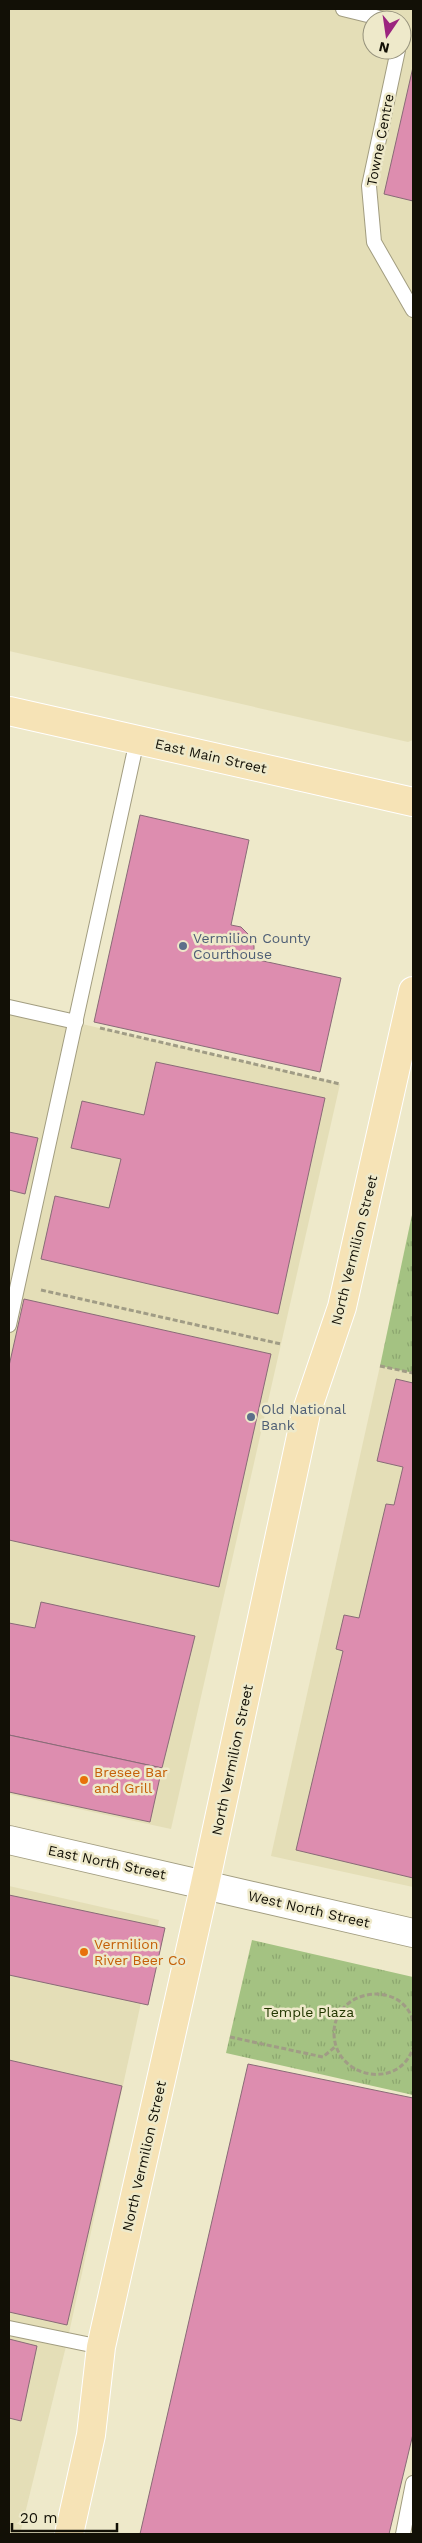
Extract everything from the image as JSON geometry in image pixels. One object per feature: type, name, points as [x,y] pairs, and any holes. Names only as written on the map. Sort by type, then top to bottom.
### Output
[{"type":"main road","name":"East Main Street","points":[[9,711],[413,802]]},
{"type":"main road","name":"North Vermilion Street","points":[[69,2534],[91,2435],[101,2347],[205,1884],[306,1413],[342,1308],[413,990]]},
{"type":"street","name":"East North Street","points":[[9,1840],[205,1884]]},
{"type":"street","name":"West North Street","points":[[205,1884],[413,1933]]},
{"type":"lane","points":[[343,9],[362,14]]},
{"type":"lane","name":"Towne Centre","points":[[396,60],[369,186],[374,242],[413,310]]},
{"type":"lane","points":[[9,1325],[137,740]]},
{"type":"lane","points":[[9,1007],[76,1022]]},
{"type":"lane","points":[[9,2328],[101,2347]]},
{"type":"lane","points":[[403,2534],[413,2483]]},
{"type":"path","points":[[76,1022],[340,1084]]},
{"type":"path","points":[[18,1284],[281,1344]]},
{"type":"path","points":[[380,1366],[413,1374]]},
{"type":"path","points":[[413,2020],[402,2004],[391,1996],[378,1993],[365,1994],[352,1999],[343,2008],[336,2020],[334,2033],[336,2046],[342,2058],[351,2067],[363,2074],[377,2075],[391,2072],[403,2065],[413,2048]]},
{"type":"path","points":[[230,2037],[323,2057],[336,2046]]},
{"type":"shaded area","points":[[9,9],[413,9],[413,740],[408,742],[9,651]]},
{"type":"shaded area","points":[[9,1007],[340,1084],[171,1829],[9,1794]]},
{"type":"shaded area","points":[[380,1366],[413,1373],[413,1887],[271,1856]]},
{"type":"shaded area","points":[[9,1886],[159,1920],[67,2342],[20,2534],[9,2534]]},
{"type":"green space","points":[[413,1210],[413,1373],[380,1366]]},
{"type":"green space","name":"Temple Plaza","points":[[252,1940],[413,1977],[413,2095],[226,2053]]},
{"type":"building","points":[[413,67],[413,201],[384,194]]},
{"type":"building","name":"Vermilion County Courthouse","points":[[140,815],[249,840],[231,925],[241,927],[254,940],[254,959],[341,978],[320,1072],[94,1022]]},
{"type":"building","points":[[156,1062],[325,1098],[278,1314],[41,1259],[55,1196],[109,1208],[121,1159],[71,1148],[82,1101],[144,1115]]},
{"type":"building","points":[[9,1132],[38,1138],[25,1194],[9,1190]]},
{"type":"building","points":[[24,1299],[271,1354],[219,1587],[9,1540],[9,1366]]},
{"type":"building","points":[[396,1379],[413,1383],[413,1878],[296,1850],[343,1651],[336,1649],[344,1615],[359,1618],[386,1504],[394,1505],[403,1467],[377,1461]]},
{"type":"building","points":[[41,1602],[195,1636],[162,1768],[9,1735],[9,1623],[35,1628]]},
{"type":"building","name":"Bresee Bar and Grill","points":[[9,1735],[162,1768],[150,1822],[9,1792]]},
{"type":"building","name":"Vermilion River Beer Co","points":[[9,1895],[165,1928],[148,2005],[9,1975]]},
{"type":"building","points":[[9,2060],[122,2086],[67,2325],[9,2312]]},
{"type":"building","points":[[248,2064],[413,2098],[413,2434],[389,2534],[140,2534]]},
{"type":"building","points":[[9,2339],[37,2346],[21,2421],[9,2418]]},
{"type":"place","name":"Vermilion County Courthouse","points":[[183,946]]},
{"type":"place","name":"Old National Bank","points":[[251,1417]]},
{"type":"place","name":"Bresee Bar and Grill","points":[[84,1780]]},
{"type":"place","name":"Vermilion River Beer Co","points":[[84,1952]]}]
